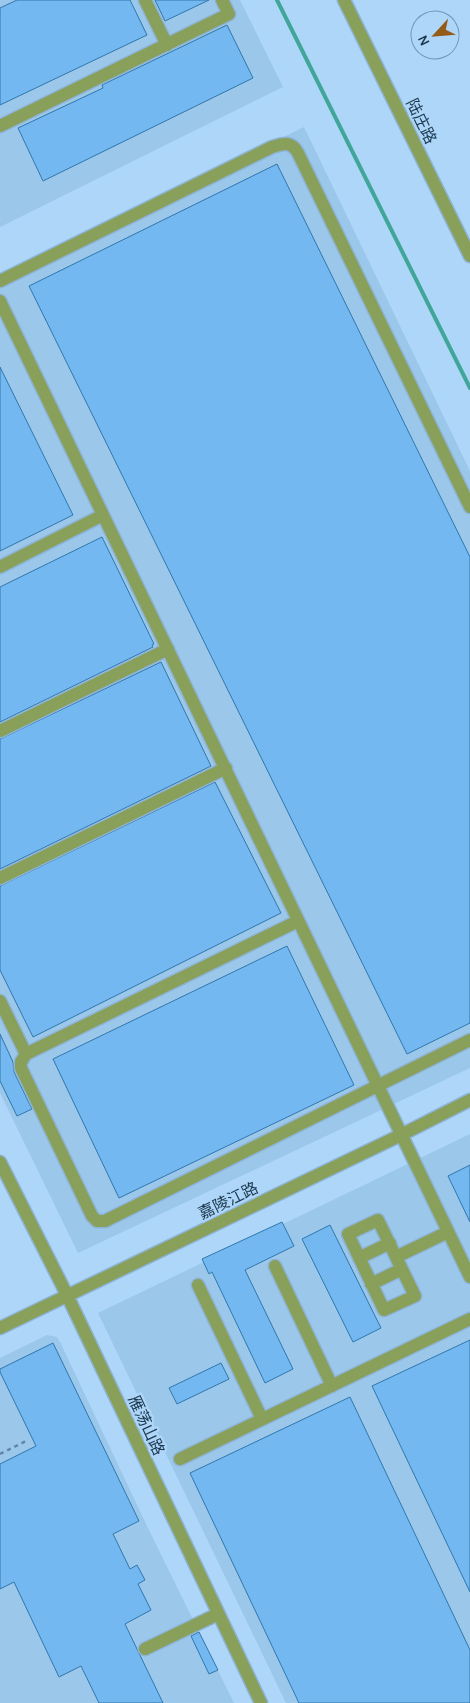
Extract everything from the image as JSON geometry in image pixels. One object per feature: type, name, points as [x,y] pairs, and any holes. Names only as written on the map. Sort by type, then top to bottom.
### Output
[{"type":"street","points":[[145,0],[166,45]]},
{"type":"street","points":[[0,126],[229,14],[222,0]]},
{"type":"street","name":"陆庄路","points":[[348,1],[470,256]]},
{"type":"street","points":[[0,281],[272,148],[282,144],[289,144],[294,147],[298,154],[470,507]]},
{"type":"street","points":[[0,301],[470,1277]]},
{"type":"street","points":[[0,567],[103,516]]},
{"type":"street","points":[[0,731],[168,649]]},
{"type":"street","points":[[0,878],[226,768]]},
{"type":"street","points":[[298,921],[26,1054],[21,1068],[92,1216],[97,1221],[105,1221],[470,1040]]},
{"type":"street","points":[[0,1001],[26,1054]]},
{"type":"street","name":"嘉陵江路","points":[[0,1328],[470,1100]]},
{"type":"street","name":"雁荡山路","points":[[0,1162],[66,1295],[261,1703]]},
{"type":"street","points":[[378,1220],[396,1256],[415,1296],[384,1310],[348,1234],[378,1220]]},
{"type":"street","points":[[396,1256],[448,1232]]},
{"type":"street","points":[[359,1258],[390,1243]]},
{"type":"street","points":[[274,1266],[332,1386]]},
{"type":"street","points":[[371,1284],[402,1269]]},
{"type":"street","points":[[198,1285],[262,1420]]},
{"type":"street","points":[[180,1459],[470,1319]]},
{"type":"street","points":[[145,1650],[218,1614]]},
{"type":"path","points":[[0,1454],[26,1442]]},
{"type":"shaded area","points":[[0,0],[240,0],[283,87],[0,227]]},
{"type":"shaded area","points":[[304,127],[470,471],[470,1068],[78,1253],[0,1093],[0,277]]},
{"type":"shaded area","points":[[470,1134],[470,1703],[286,1703],[98,1313]]},
{"type":"shaded area","points":[[47,1335],[57,1337],[61,1344],[147,1526],[234,1703],[0,1703],[0,1358]]},
{"type":"building","points":[[17,0],[130,0],[147,35],[0,105],[0,8]]},
{"type":"building","points":[[155,0],[209,0],[165,21]]},
{"type":"building","points":[[227,25],[253,78],[43,181],[18,128],[103,88],[102,85]]},
{"type":"building","points":[[277,164],[470,557],[470,1023],[407,1054],[29,286]]},
{"type":"building","points":[[0,367],[73,515],[0,551]]},
{"type":"building","points":[[102,537],[154,644],[152,645],[153,647],[0,722],[0,587]]},
{"type":"building","points":[[161,662],[211,766],[0,869],[0,739]]},
{"type":"building","points":[[215,782],[281,913],[33,1037],[0,970],[0,886]]},
{"type":"building","points":[[287,946],[354,1085],[119,1198],[53,1059]]},
{"type":"building","points":[[0,1034],[13,1062],[14,1072],[32,1109],[17,1116],[0,1081]]},
{"type":"building","points":[[470,1165],[470,1222],[448,1176]]},
{"type":"building","points":[[282,1222],[294,1246],[245,1270],[293,1369],[265,1383],[212,1272],[209,1274],[202,1259]]},
{"type":"building","points":[[330,1225],[381,1328],[353,1342],[302,1239]]},
{"type":"building","points":[[470,1340],[470,1592],[372,1386]]},
{"type":"building","points":[[53,1343],[139,1521],[113,1534],[130,1569],[137,1565],[145,1580],[138,1584],[151,1610],[125,1624],[163,1703],[99,1703],[81,1666],[59,1677],[14,1582],[0,1589],[0,1464],[36,1446],[0,1369]]},
{"type":"building","points":[[221,1363],[229,1379],[177,1404],[169,1388]]},
{"type":"building","points":[[350,1397],[470,1650],[470,1703],[299,1703],[190,1473]]},
{"type":"building","points":[[199,1632],[218,1670],[209,1674],[191,1636]]},
{"type":"waterway","points":[[277,0],[470,388]]}]
